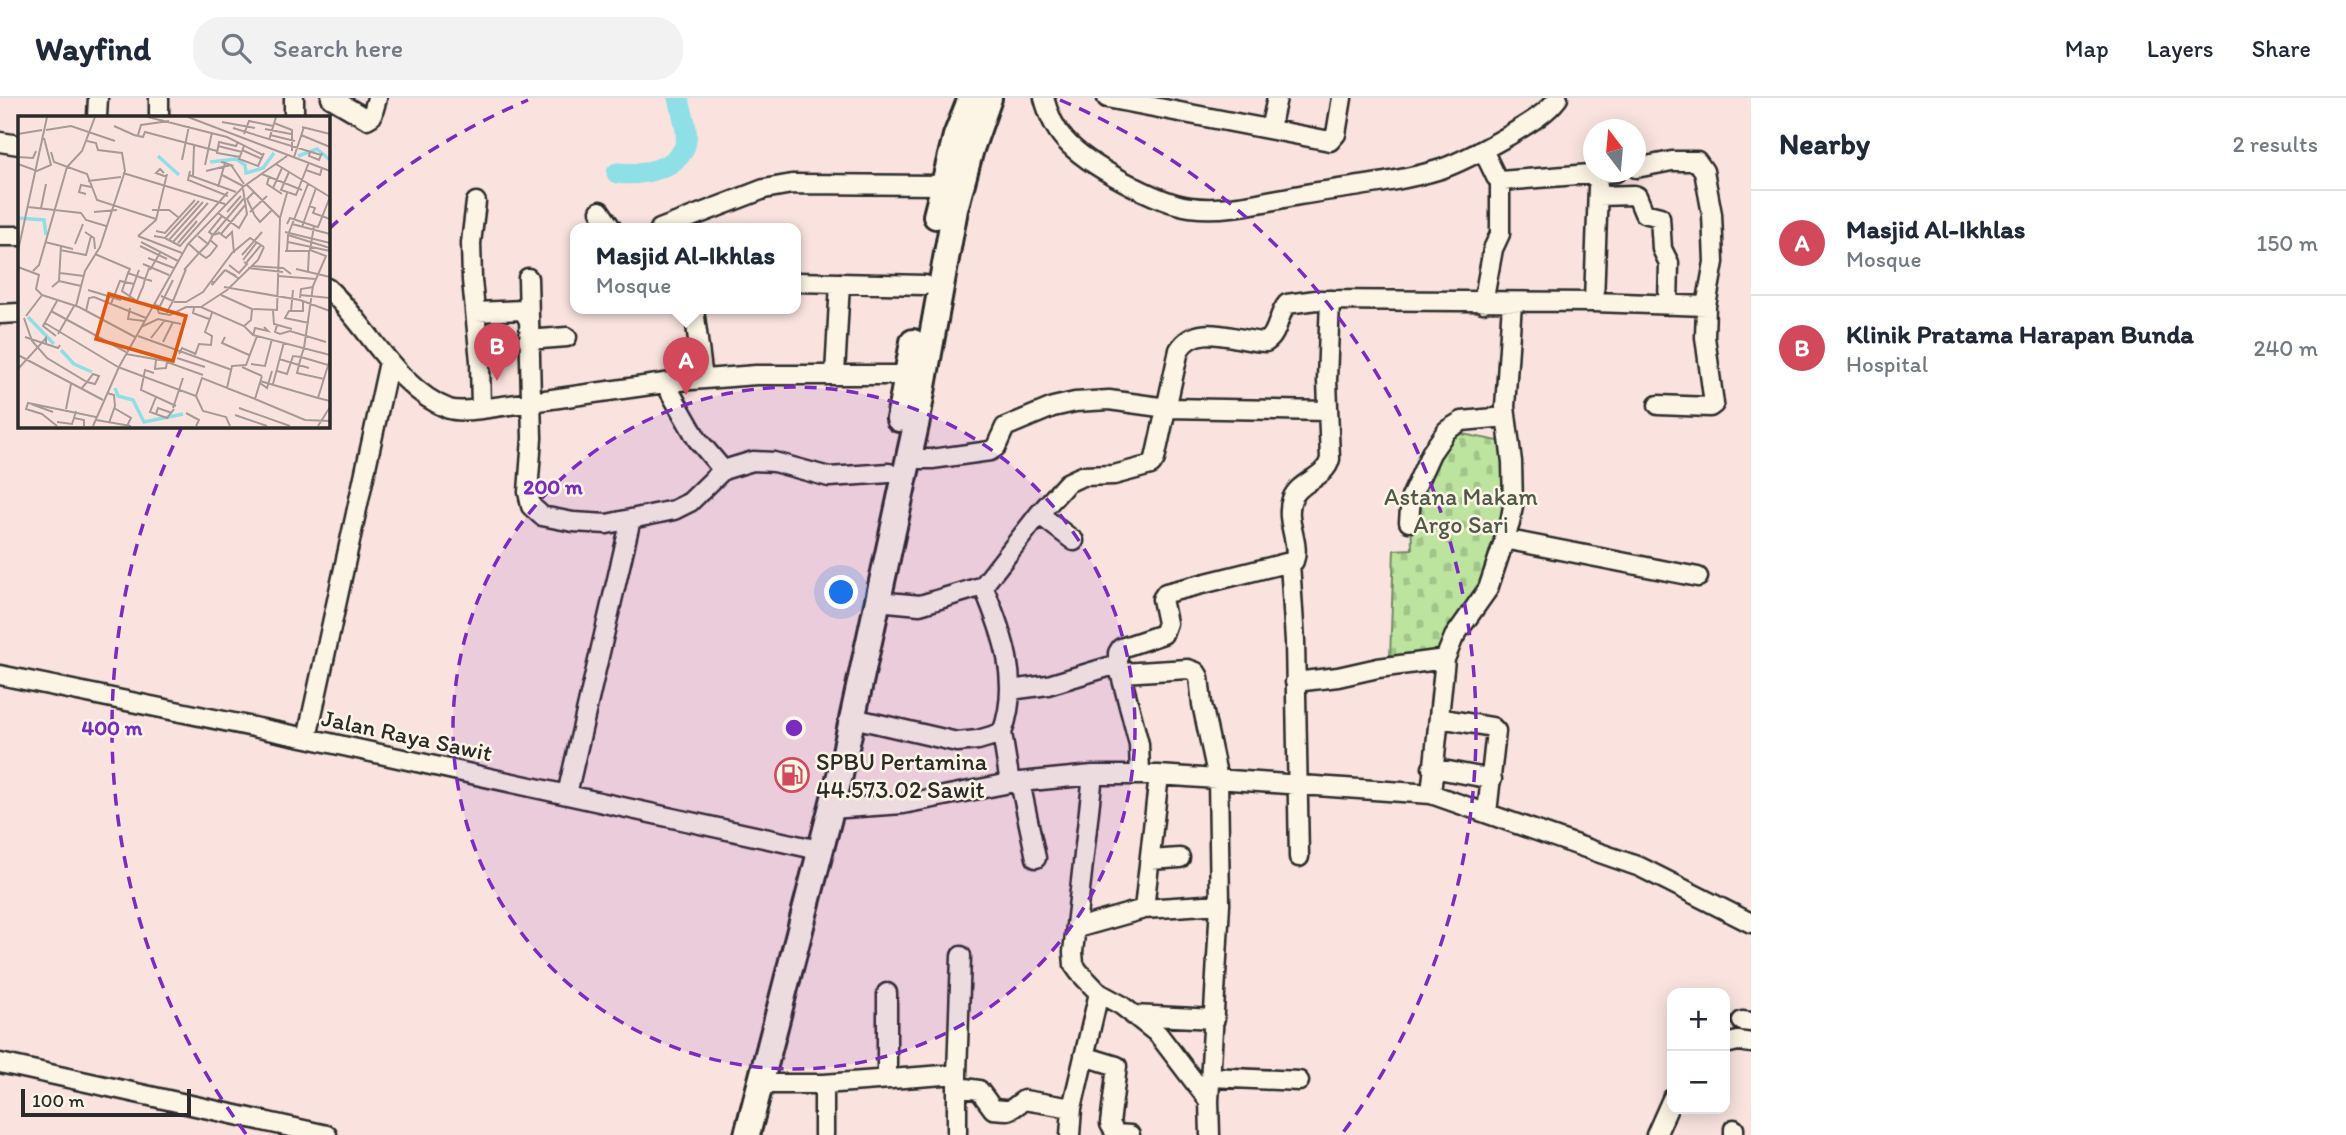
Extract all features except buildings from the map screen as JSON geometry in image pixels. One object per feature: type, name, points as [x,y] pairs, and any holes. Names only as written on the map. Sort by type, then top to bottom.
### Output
[{"type":"highway","points":[[915,375],[925,285],[943,184],[956,136],[971,98]]},
{"type":"highway","points":[[730,1135],[811,848],[830,809],[853,718],[877,601],[915,375],[971,149],[989,98]]},
{"type":"highway","points":[[747,1135],[811,848],[826,765],[899,466]]},
{"type":"street","points":[[97,116],[98,98]]},
{"type":"street","points":[[159,98],[159,116]]},
{"type":"street","points":[[294,98],[294,116]]},
{"type":"street","points":[[331,98],[367,119],[372,116],[377,98]]},
{"type":"street","points":[[1044,98],[1056,128],[1079,153],[1167,202],[1192,208],[1251,203],[1443,168],[1484,153],[1542,115],[1558,98]]},
{"type":"street","points":[[1107,98],[1203,107],[1270,129],[1330,141],[1336,134],[1342,98]]},
{"type":"street","points":[[1270,129],[1277,98]]},
{"type":"street","points":[[0,142],[18,145]]},
{"type":"street","points":[[1483,303],[1493,249],[1500,234],[1498,179],[1484,153]]},
{"type":"street","points":[[1646,166],[1697,161],[1702,165],[1712,214],[1714,262],[1706,306],[1706,347],[1714,404],[1710,407],[1658,405]]},
{"type":"street","points":[[1498,179],[1583,174]]},
{"type":"street","points":[[1594,302],[1598,196],[1603,182]]},
{"type":"street","points":[[676,223],[764,189],[792,184],[943,184]]},
{"type":"street","points":[[1598,196],[1634,195],[1644,213],[1660,217],[1662,249],[1669,263],[1668,305]]},
{"type":"street","points":[[475,202],[471,243],[481,409]]},
{"type":"street","points":[[600,211],[608,223]]},
{"type":"street","points":[[692,223],[694,216],[704,213]]},
{"type":"street","points":[[0,236],[18,236]]},
{"type":"street","points":[[527,278],[532,438],[528,481],[531,506],[542,516],[573,522],[607,524],[674,510],[690,502],[723,470],[763,461],[774,461],[829,477],[990,451],[996,447],[1005,427],[1075,402],[1109,400],[1167,408],[1327,411]]},
{"type":"street","points":[[801,282],[925,285]]},
{"type":"street","points":[[835,374],[840,283]]},
{"type":"street","points":[[329,290],[340,299],[389,362],[429,398],[450,409],[481,409],[665,383],[756,375],[915,375]]},
{"type":"street","points":[[877,601],[920,605],[983,586],[1067,482],[1082,476],[1114,475],[1151,465],[1155,459],[1179,350],[1186,340],[1207,334],[1266,342],[1273,336],[1281,312],[1287,304],[1330,300],[1594,302],[1706,306]]},
{"type":"street","points":[[1144,909],[1150,860],[1149,775],[1118,653],[1121,648],[1157,637],[1167,629],[1162,599],[1166,593],[1290,563],[1296,556],[1289,520],[1293,495],[1329,465],[1327,411],[1330,300]]},
{"type":"street","points":[[1431,794],[1445,659],[1454,637],[1488,589],[1510,523],[1513,497],[1512,462],[1505,385],[1512,303]]},
{"type":"street","points":[[475,313],[523,310],[528,319]]},
{"type":"street","points":[[0,314],[18,313]]},
{"type":"street","points":[[695,314],[703,379]]},
{"type":"street","points":[[528,340],[567,337]]},
{"type":"street","points":[[307,738],[389,362]]},
{"type":"street","points":[[665,383],[697,439],[723,470]]},
{"type":"street","points":[[1409,522],[1410,498],[1431,453],[1447,430],[1462,421],[1506,417]]},
{"type":"street","points":[[1039,514],[1074,541]]},
{"type":"street","points":[[567,794],[631,519]]},
{"type":"street","points":[[1504,539],[1698,578]]},
{"type":"street","points":[[1290,563],[1294,618],[1299,858]]},
{"type":"street","points":[[983,586],[1003,637],[1009,664],[1010,690],[1002,733],[1036,859]]},
{"type":"street","points":[[1295,682],[1338,677],[1378,667],[1445,659]]},
{"type":"street","points":[[1010,690],[1048,685],[1120,668],[1188,669],[1196,672],[1199,677],[1218,779],[1220,904],[1209,1101],[1210,1135]]},
{"type":"street","name":"Jalan Raya Sawit","points":[[0,675],[307,738],[811,848]]},
{"type":"street","points":[[853,718],[957,742],[978,740],[1002,733]]},
{"type":"street","points":[[1439,718],[1492,727],[1496,730],[1487,813]]},
{"type":"street","points":[[1432,768],[1492,779]]},
{"type":"street","points":[[1093,775],[1073,952],[1074,965],[1097,997],[1133,1015],[1158,1034],[1209,1101]]},
{"type":"street","points":[[830,809],[903,804],[1015,783],[1093,775],[1149,775],[1431,794],[1640,867],[1751,923]]},
{"type":"street","points":[[1150,860],[1180,858]]},
{"type":"street","points":[[1076,928],[1144,909],[1220,904]]},
{"type":"street","points":[[957,1135],[961,956]]},
{"type":"street","points":[[887,993],[887,1079]]},
{"type":"street","points":[[1070,1135],[1072,1108],[1097,997]]},
{"type":"street","points":[[1133,1015],[1215,1019]]},
{"type":"street","points":[[1730,1043],[1751,1043]]},
{"type":"street","points":[[1084,1056],[1116,1064],[1118,1068],[1110,1124],[1116,1135],[1130,1135]]},
{"type":"street","points":[[0,1063],[327,1135]]},
{"type":"street","points":[[1211,1077],[1298,1081]]},
{"type":"street","points":[[759,1084],[824,1084],[887,1079],[957,1080],[979,1090],[993,1109],[1010,1111],[1016,1109],[1024,1100],[1072,1108]]},
{"type":"street","points":[[824,1084],[824,1135]]},
{"type":"street","points":[[1656,1135],[1667,1110]]},
{"type":"green space","name":"Astana Makam Argo Sari","points":[[1457,433],[1504,442],[1509,496],[1498,552],[1443,658],[1390,658],[1394,550],[1412,549],[1411,503],[1437,448]]},
{"type":"waterway","points":[[617,173],[659,169],[683,151],[686,136],[678,98]]},
{"type":"place","name":"Klinik Pratama Harapan Bunda","points":[[497,381]]},
{"type":"place","name":"Masjid Al-Ikhlas","points":[[686,395]]},
{"type":"place","name":"SPBU Pertamina 44.573.02 Sawit","points":[[792,775]]}]
